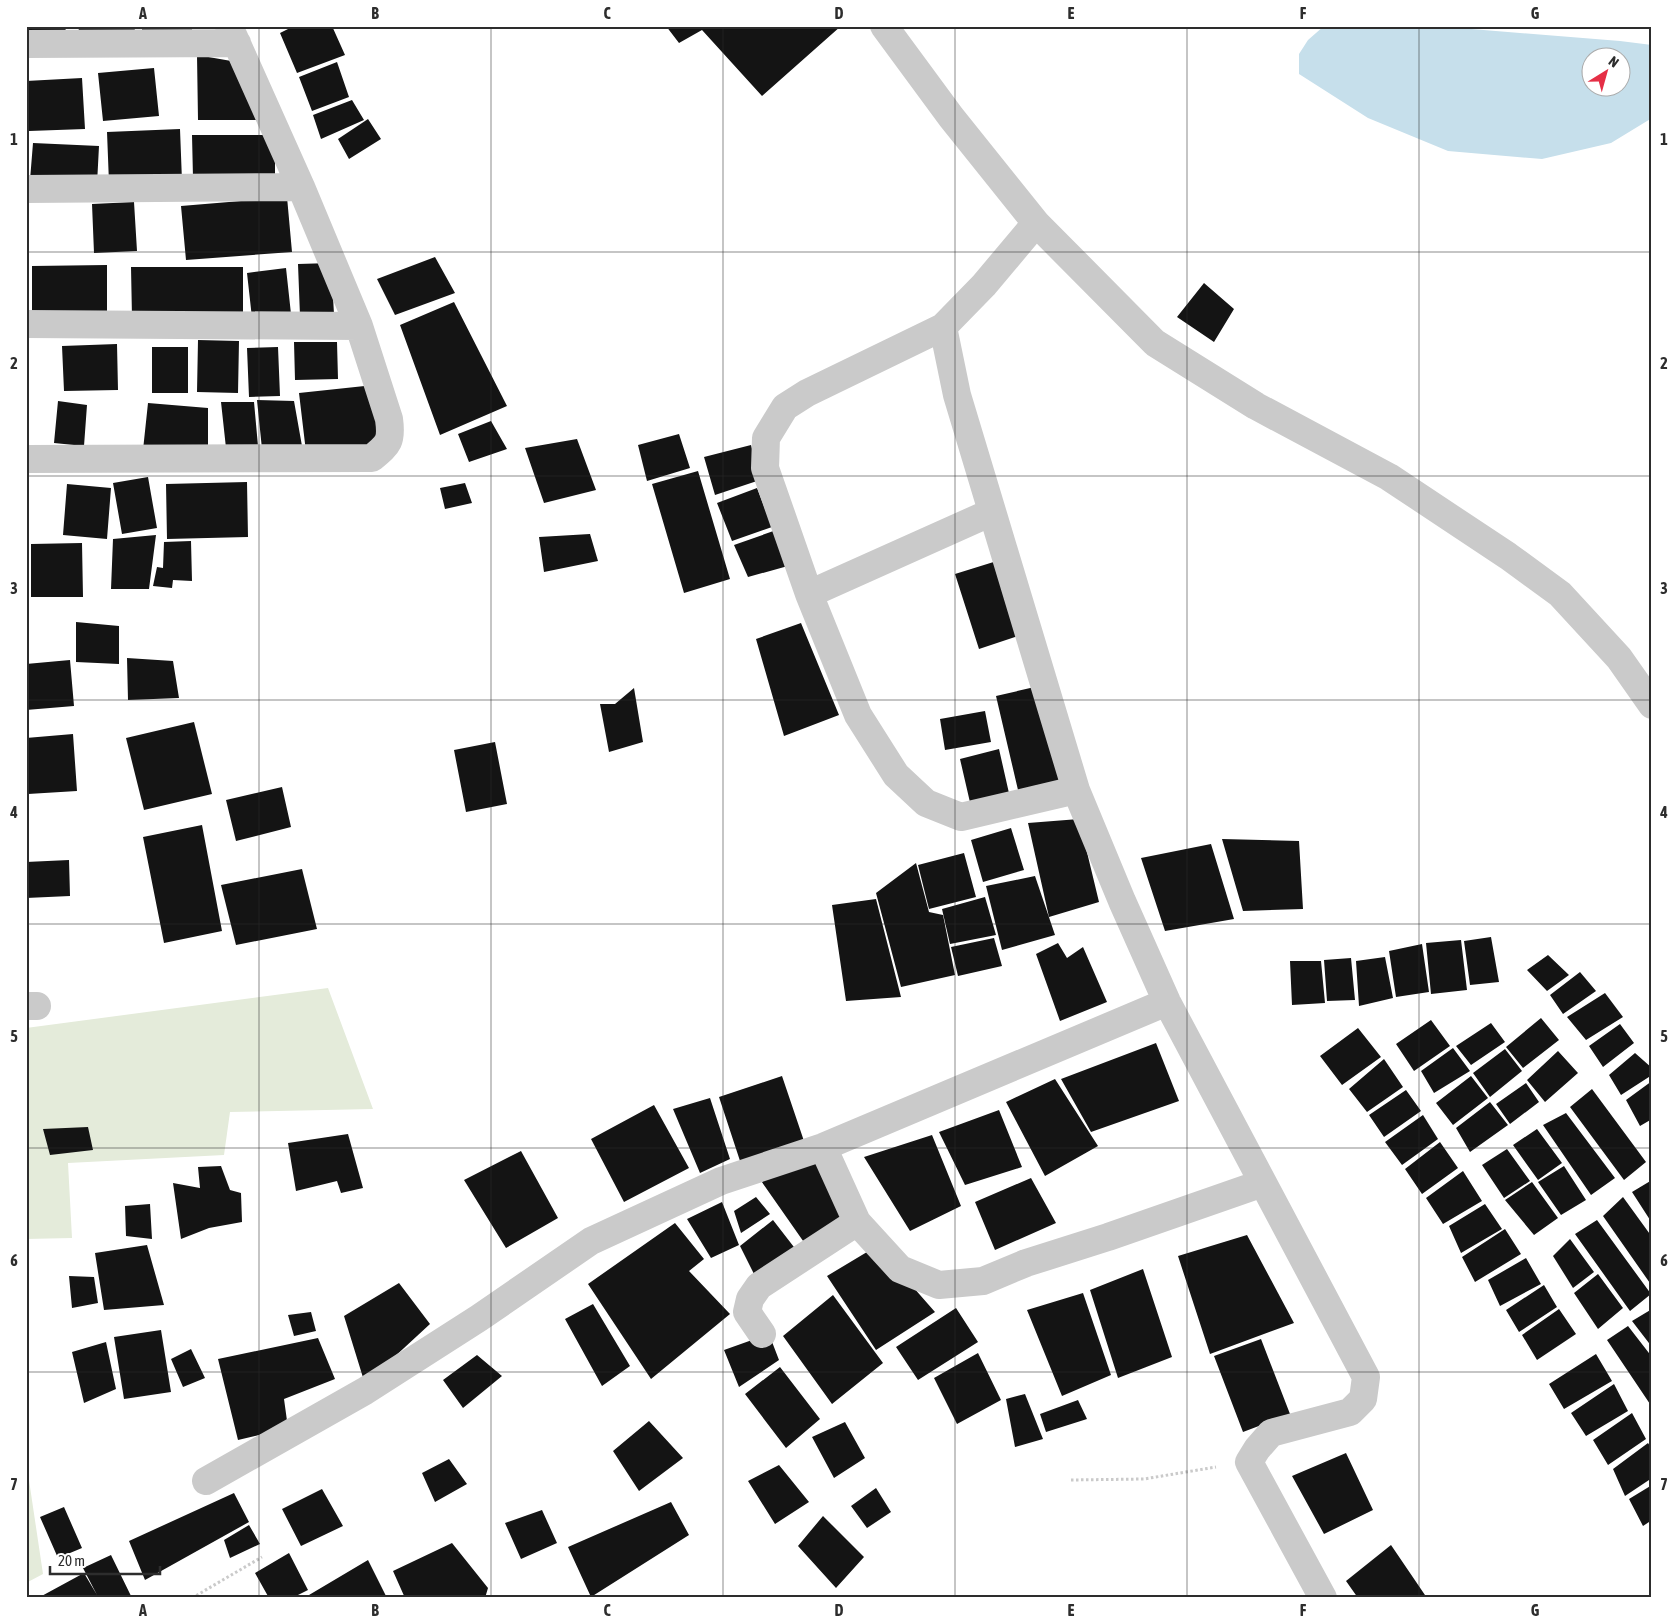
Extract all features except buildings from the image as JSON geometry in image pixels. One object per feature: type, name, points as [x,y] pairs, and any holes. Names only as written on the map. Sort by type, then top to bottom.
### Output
[{"type":"street","points":[[884,26],[951,117],[1036,223],[1155,343],[1256,406],[1389,477],[1508,556],[1560,594],[1619,658],[1652,705]]},
{"type":"street","points":[[26,44],[233,35],[301,187],[359,326],[389,419],[392,435],[385,448],[372,458],[26,459]]},
{"type":"street","points":[[26,189],[301,187]]},
{"type":"street","points":[[1036,223],[984,285],[943,327],[807,393],[785,408],[766,438],[766,468],[809,594],[858,715],[896,775],[926,804],[961,817],[1076,790]]},
{"type":"street","points":[[26,324],[359,326]]},
{"type":"street","points":[[943,327],[957,395],[1076,790],[1122,901],[1167,1002],[1366,1377],[1363,1398],[1350,1412],[1271,1432],[1249,1462],[1323,1598]]},
{"type":"street","points":[[809,594],[992,512]]},
{"type":"street","points":[[206,1481],[365,1391],[478,1318],[591,1241],[722,1181],[823,1147],[1167,1002]]},
{"type":"street","points":[[823,1147],[857,1222],[900,1270],[940,1285],[983,1282],[1026,1263],[1108,1237],[1263,1183]]},
{"type":"street","points":[[762,1334],[747,1312],[750,1299],[759,1286],[857,1222]]},
{"type":"path","points":[[1071,1480],[1144,1479],[1249,1462]]},
{"type":"path","points":[[192,1598],[262,1557]]},
{"type":"green space","points":[[328,988],[373,1109],[230,1112],[224,1155],[68,1163],[72,1238],[26,1239],[26,1028]]},
{"type":"green space","points":[[26,1460],[43,1574],[26,1583]]},
{"type":"water","points":[[1324,26],[1435,26],[1652,45],[1652,118],[1611,143],[1542,159],[1448,151],[1368,118],[1299,74],[1299,54],[1308,40]]}]
